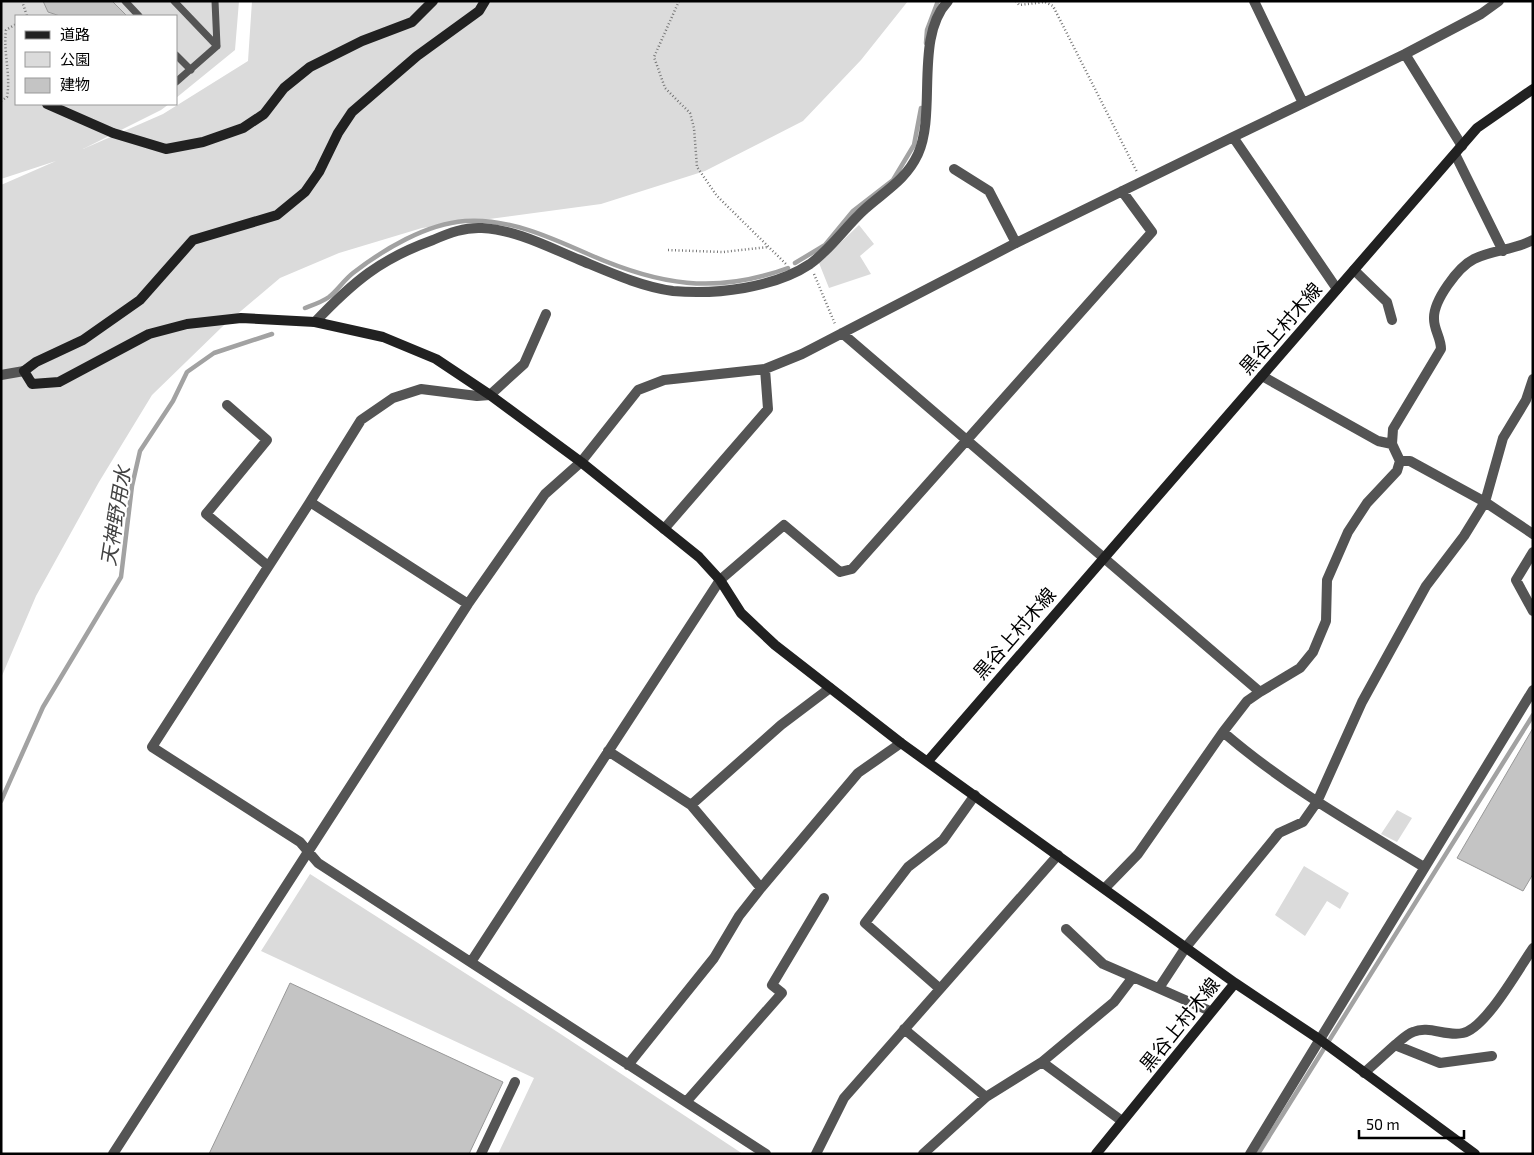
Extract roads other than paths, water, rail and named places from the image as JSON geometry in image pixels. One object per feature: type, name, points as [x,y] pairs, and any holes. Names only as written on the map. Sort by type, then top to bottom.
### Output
[{"type":"street","points":[[50,105],[113,133],[166,149],[203,142],[243,128],[264,114],[284,88],[310,67],[362,41],[412,22],[433,1]]},
{"type":"street","points":[[1,375],[24,371],[36,362],[83,340],[140,300],[193,240],[276,215],[305,192],[319,172],[338,133],[352,112],[417,56],[479,11],[485,1]]},
{"type":"street","points":[[315,322],[346,288],[371,270],[396,254],[458,230],[481,228],[509,232],[606,271],[673,291],[740,289],[794,272],[810,263],[864,209],[900,182],[918,154],[923,132],[932,30],[941,9],[948,1]]},
{"type":"street","points":[[1254,1],[1303,104]]},
{"type":"street","points":[[113,1154],[468,604],[545,494],[581,462],[638,390],[664,380],[765,369],[802,354],[1016,243],[1405,54],[1481,14],[1498,1]]},
{"type":"street","points":[[1405,54],[1462,146]]},
{"type":"street","name":"黒谷上村木線","points":[[1096,1154],[1210,1011],[1235,983],[928,760],[1477,128],[1533,89]]},
{"type":"street","points":[[1234,137],[1337,289]]},
{"type":"street","points":[[1454,154],[1503,252]]},
{"type":"street","points":[[954,170],[990,191],[1016,243]]},
{"type":"street","points":[[471,962],[720,580],[784,525],[840,572],[852,569],[1152,232],[1122,191]]},
{"type":"street","points":[[1105,888],[1138,854],[1247,701],[1300,668],[1313,652],[1326,621],[1327,580],[1348,532],[1367,503],[1397,471],[1400,461],[1392,444],[1393,429],[1441,349],[1441,341],[1434,319],[1435,308],[1445,288],[1472,260],[1531,243]]},
{"type":"street","points":[[1354,270],[1388,302],[1392,320]]},
{"type":"street","points":[[546,314],[524,364],[490,395],[477,396],[421,389],[393,398],[361,420],[152,747],[300,842],[318,863],[766,1154]]},
{"type":"street","points":[[24,371],[32,384],[59,382],[149,334],[187,324],[240,318],[315,322],[383,337],[436,359],[490,395],[581,462],[699,557],[720,580],[741,613],[775,645],[901,743],[928,760]]},
{"type":"street","points":[[842,333],[1104,556],[1260,692]]},
{"type":"street","points":[[664,529],[768,409],[765,369]]},
{"type":"street","points":[[1262,376],[1378,440],[1392,444]]},
{"type":"street","points":[[1159,988],[1186,947],[1278,832],[1303,822],[1317,802],[1362,702],[1426,586],[1464,536],[1485,502],[1503,438],[1526,400],[1533,379]]},
{"type":"street","points":[[227,405],[267,440],[206,514],[268,566]]},
{"type":"street","points":[[1400,461],[1410,461],[1485,502],[1533,534]]},
{"type":"street","points":[[310,502],[468,604]]},
{"type":"street","points":[[1533,552],[1516,580],[1533,610]]},
{"type":"street","points":[[691,805],[781,725],[830,688]]},
{"type":"street","points":[[1250,1154],[1533,690]]},
{"type":"street","points":[[1224,732],[1249,754],[1317,802],[1424,867]]},
{"type":"street","points":[[628,1065],[714,958],[739,916],[761,888],[858,773],[901,743]]},
{"type":"street","points":[[608,751],[691,805],[761,888]]},
{"type":"street","points":[[940,988],[865,923],[908,867],[943,840],[975,795]]},
{"type":"street","points":[[816,1154],[844,1098],[1058,856]]},
{"type":"street","points":[[686,1102],[782,993],[772,985],[824,898]]},
{"type":"street","points":[[1066,929],[1103,964],[1210,1011]]},
{"type":"street","points":[[1364,1073],[1413,1032],[1427,1029],[1463,1034],[1481,1022],[1533,948]]},
{"type":"street","points":[[923,1154],[986,1098],[1042,1062],[1114,1002],[1133,977]]},
{"type":"street","points":[[1235,983],[1319,1039],[1475,1154]]},
{"type":"street","points":[[904,1029],[986,1098]]},
{"type":"street","points":[[1395,1046],[1440,1062],[1492,1056]]},
{"type":"street","points":[[1042,1062],[1122,1122]]},
{"type":"street","points":[[481,1154],[515,1082]]},
{"type":"lane","points":[[125,1],[138,15]]},
{"type":"lane","points":[[174,1],[217,46]]},
{"type":"lane","points":[[178,80],[217,46],[215,1]]},
{"type":"lane","points":[[178,57],[191,70]]},
{"type":"waterway","points":[[926,43],[927,30],[938,1]]},
{"type":"waterway","points":[[795,263],[825,245],[853,211],[893,180],[914,145],[921,108]]},
{"type":"waterway","points":[[305,308],[329,297],[353,273],[378,255],[406,239],[435,227],[465,221],[497,223],[528,230],[614,265],[663,279],[687,283],[736,282],[788,268]]},
{"type":"waterway","name":"天神野用水","points":[[1,801],[43,707],[121,577],[132,486],[140,451],[173,401],[187,372],[214,353],[272,334]]},
{"type":"waterway","points":[[1258,1154],[1533,715]]}]
